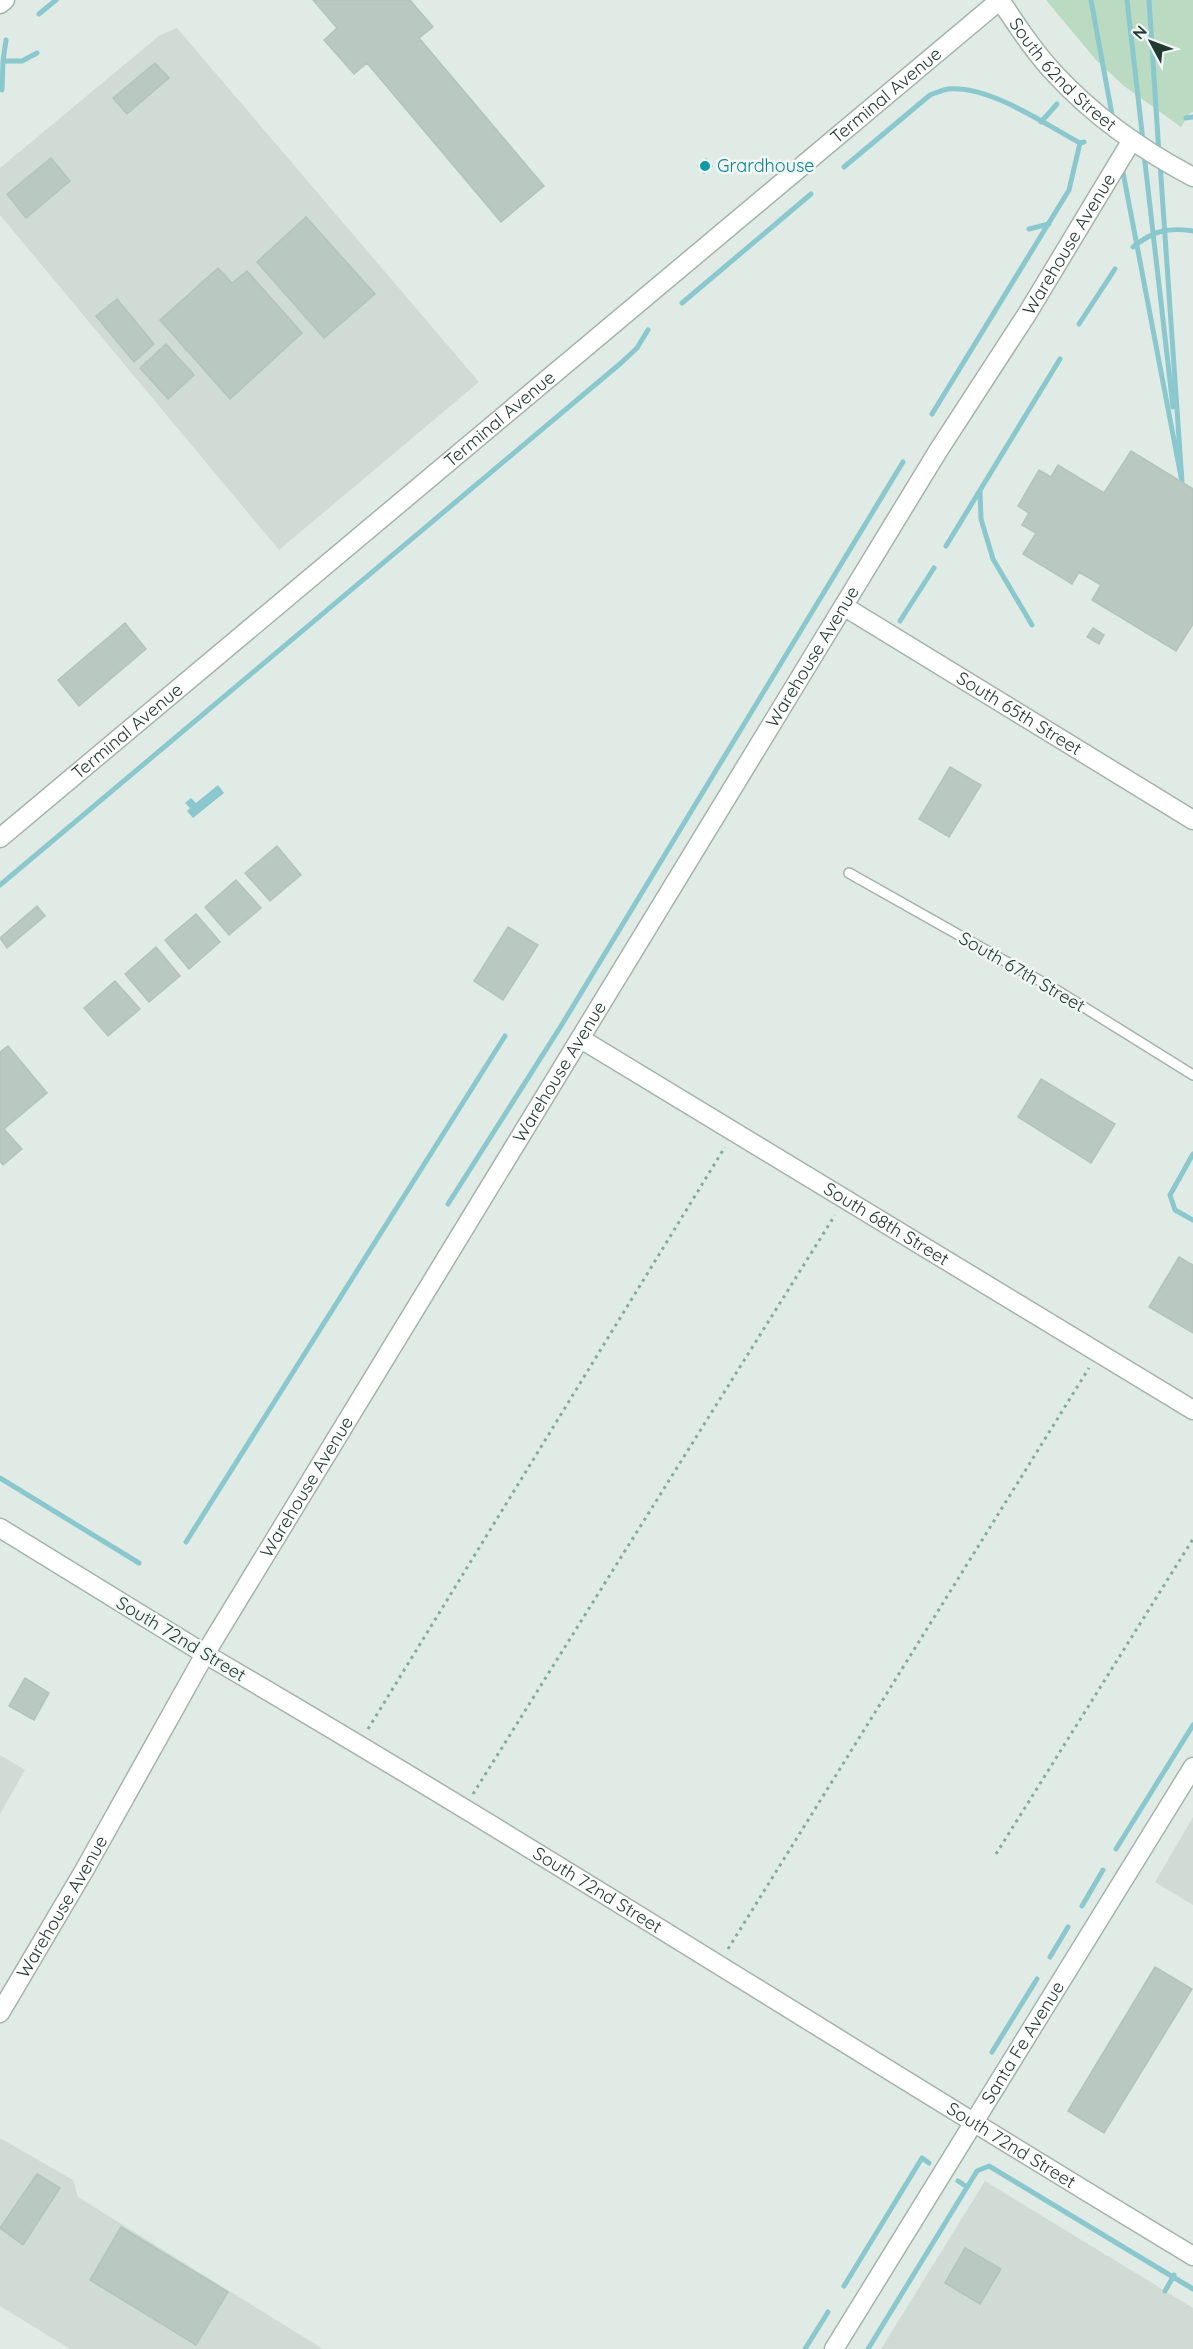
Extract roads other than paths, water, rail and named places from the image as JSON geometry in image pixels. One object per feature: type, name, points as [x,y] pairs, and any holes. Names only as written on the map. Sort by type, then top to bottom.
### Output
[{"type":"street","points":[[0,4],[5,0]]},
{"type":"street","name":"South 62nd Street","points":[[1000,0],[1055,74],[1095,112],[1132,140]]},
{"type":"street","name":"Terminal Avenue","points":[[0,838],[1000,0]]},
{"type":"street","points":[[1132,140],[1193,177]]},
{"type":"street","name":"Warehouse Avenue","points":[[0,2013],[91,1858],[205,1654],[938,451],[1027,314],[1132,140]]},
{"type":"street","name":"South 65th Street","points":[[844,608],[1193,820]]},
{"type":"street","name":"South 68th Street","points":[[581,1039],[1193,1410]]},
{"type":"street","name":"South 72nd Street","points":[[0,1528],[205,1654],[359,1744],[974,2124],[1193,2256]]},
{"type":"street","name":"Santa Fe Avenue","points":[[834,2349],[1193,1767]]},
{"type":"lane","name":"South 67th Street","points":[[849,873],[1058,991],[1193,1075]]},
{"type":"water","points":[[218,785],[224,793],[193,818],[187,811],[190,808],[185,803],[191,798],[196,803]]},
{"type":"waterway","points":[[39,14],[56,0]]},
{"type":"waterway","points":[[1091,0],[1113,120]]},
{"type":"waterway","points":[[1127,0],[1143,141]]},
{"type":"waterway","points":[[1149,0],[1159,154]]},
{"type":"waterway","points":[[6,40],[3,61],[22,61],[37,53]]},
{"type":"waterway","points":[[2,90],[3,61]]},
{"type":"waterway","points":[[844,167],[930,95],[948,89],[964,89],[999,99],[1080,143],[1084,142]]},
{"type":"waterway","points":[[1041,122],[1057,104]]},
{"type":"waterway","points":[[1186,118],[1193,117]]},
{"type":"waterway","points":[[932,414],[1069,190],[1080,143]]},
{"type":"waterway","points":[[1144,154],[1173,407]]},
{"type":"waterway","points":[[1122,167],[1182,482],[1160,163]]},
{"type":"waterway","points":[[682,303],[811,194]]},
{"type":"waterway","points":[[1029,229],[1049,224]]},
{"type":"waterway","points":[[1133,247],[1161,231],[1193,231]]},
{"type":"waterway","points":[[1079,324],[1115,269]]},
{"type":"waterway","points":[[0,885],[621,363],[637,348],[648,330]]},
{"type":"waterway","points":[[946,546],[1060,359]]},
{"type":"waterway","points":[[448,1204],[561,1026],[903,462]]},
{"type":"waterway","points":[[980,490],[981,519],[993,559],[1032,625]]},
{"type":"waterway","points":[[900,621],[934,568]]},
{"type":"waterway","points":[[186,1542],[505,1036]]},
{"type":"waterway","points":[[1193,1154],[1170,1195],[1175,1210],[1193,1220]]},
{"type":"waterway","points":[[0,1478],[139,1563]]},
{"type":"waterway","points":[[1116,1849],[1193,1725]]},
{"type":"waterway","points":[[1082,1906],[1103,1870]]},
{"type":"waterway","points":[[1050,1957],[1068,1927]]},
{"type":"waterway","points":[[992,2052],[1037,1979]]},
{"type":"waterway","points":[[844,2286],[922,2158],[929,2163]]},
{"type":"waterway","points":[[868,2349],[977,2171],[989,2166],[1173,2277],[1165,2291]]},
{"type":"waterway","points":[[958,2181],[967,2187]]},
{"type":"waterway","points":[[1174,2275],[1173,2277],[1193,2289]]},
{"type":"waterway","points":[[805,2349],[828,2312]]},
{"type":"place","name":"Grardhouse","points":[[705,166]]}]
